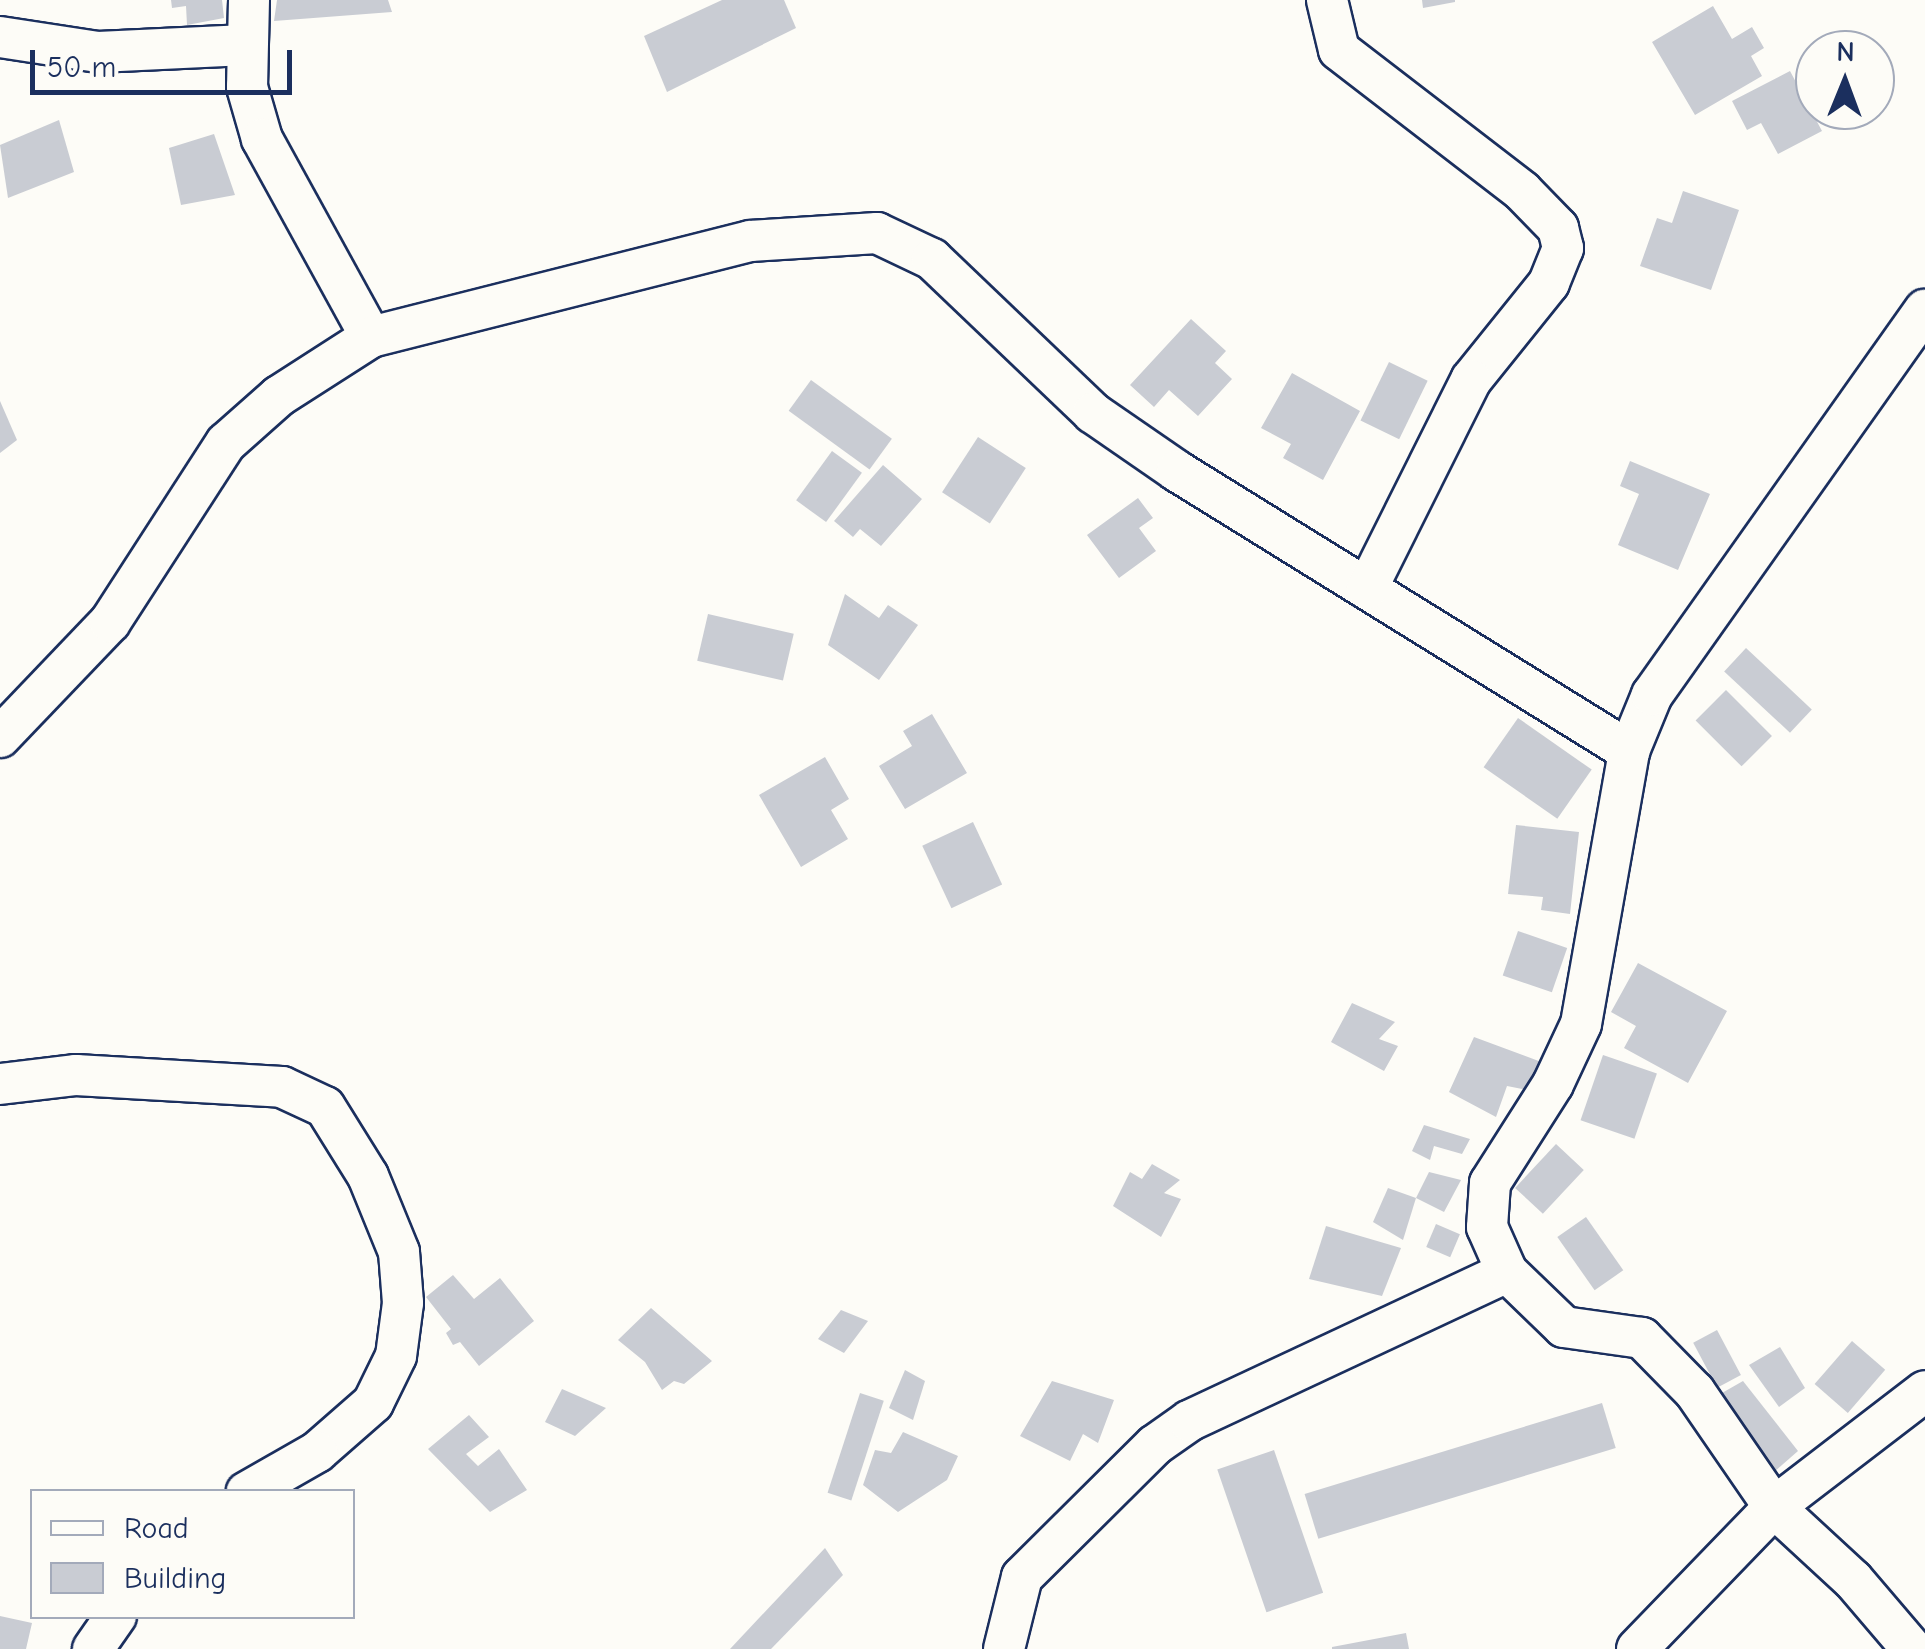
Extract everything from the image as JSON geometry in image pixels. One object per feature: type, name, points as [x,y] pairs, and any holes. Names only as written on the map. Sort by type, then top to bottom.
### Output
[{"type":"street","points":[[249,0],[248,87],[262,139],[371,338]]},
{"type":"street","points":[[1327,0],[1339,50],[1522,190],[1558,228],[1563,248],[1549,283],[1470,380],[1367,588]]},
{"type":"street","points":[[0,37],[98,52],[246,46]]},
{"type":"street","points":[[0,736],[110,622],[226,444],[279,396],[371,338],[750,241],[878,233],[932,258],[1094,413],[1628,751]]},
{"type":"street","points":[[1912,1649],[1853,1580],[1774,1506],[1696,1392],[1642,1338],[1564,1326],[1507,1272],[1487,1227],[1490,1183],[1553,1084],[1580,1024],[1628,751],[1652,695],[1925,310]]},
{"type":"street","points":[[0,1084],[76,1075],[282,1087],[325,1107],[368,1176],[398,1252],[404,1304],[396,1356],[372,1402],[317,1452],[252,1489]]},
{"type":"street","points":[[1004,1649],[1022,1577],[1155,1445],[1189,1421],[1507,1272]]},
{"type":"street","points":[[1637,1649],[1774,1506],[1925,1391]]},
{"type":"street","points":[[94,1649],[114,1619]]},
{"type":"building","points":[[171,0],[222,0],[224,18],[187,25],[186,6],[172,8]]},
{"type":"building","points":[[277,0],[388,0],[392,12],[274,21]]},
{"type":"building","points":[[722,0],[784,0],[796,28],[667,92],[644,36]]},
{"type":"building","points":[[1422,0],[1455,0],[1455,2],[1423,8]]},
{"type":"building","points":[[1713,6],[1732,39],[1752,27],[1764,48],[1751,56],[1762,76],[1695,115],[1652,42]]},
{"type":"building","points":[[1790,71],[1795,80],[1795,130],[1822,131],[1778,154],[1761,123],[1747,130],[1732,101]]},
{"type":"building","points":[[59,120],[74,172],[8,198],[0,145]]},
{"type":"building","points":[[214,134],[235,195],[181,205],[169,148]]},
{"type":"building","points":[[1683,191],[1739,210],[1711,290],[1640,266],[1657,218],[1672,223]]},
{"type":"building","points":[[1191,319],[1226,351],[1215,363],[1232,379],[1198,416],[1169,390],[1154,407],[1130,385]]},
{"type":"building","points":[[1389,362],[1428,381],[1399,439],[1361,420]]},
{"type":"building","points":[[1292,373],[1360,411],[1323,480],[1283,458],[1291,444],[1261,428]]},
{"type":"building","points":[[811,380],[892,439],[870,470],[789,411]]},
{"type":"building","points":[[0,401],[17,440],[0,453]]},
{"type":"building","points":[[978,437],[1026,468],[990,523],[942,492]]},
{"type":"building","points":[[832,451],[862,473],[826,522],[796,500]]},
{"type":"building","points":[[1630,461],[1710,494],[1678,570],[1618,545],[1639,494],[1620,486]]},
{"type":"building","points":[[883,465],[922,499],[881,546],[860,529],[853,537],[834,521]]},
{"type":"building","points":[[1138,498],[1153,518],[1139,528],[1156,551],[1119,578],[1087,535]]},
{"type":"building","points":[[845,594],[879,618],[888,605],[918,625],[879,680],[828,645]]},
{"type":"building","points":[[708,614],[794,634],[783,681],[697,661]]},
{"type":"building","points":[[1746,648],[1812,709],[1790,733],[1724,671]]},
{"type":"building","points":[[1726,690],[1772,736],[1742,766],[1696,720]]},
{"type":"building","points":[[932,714],[967,773],[905,809],[879,766],[912,746],[903,731]]},
{"type":"building","points":[[1518,718],[1592,770],[1557,819],[1484,767]]},
{"type":"building","points":[[825,757],[849,799],[831,810],[848,839],[801,867],[759,795]]},
{"type":"building","points":[[973,822],[1002,885],[951,908],[922,846]]},
{"type":"building","points":[[1516,825],[1579,832],[1570,914],[1541,910],[1543,897],[1508,894]]},
{"type":"building","points":[[1518,931],[1567,948],[1552,992],[1503,975]]},
{"type":"building","points":[[1638,963],[1727,1011],[1688,1083],[1624,1048],[1636,1026],[1611,1012]]},
{"type":"building","points":[[1352,1003],[1395,1022],[1379,1039],[1398,1046],[1384,1071],[1331,1042]]},
{"type":"building","points":[[1474,1037],[1544,1063],[1533,1091],[1507,1086],[1496,1117],[1449,1092]]},
{"type":"building","points":[[1603,1055],[1657,1074],[1634,1139],[1581,1120]]},
{"type":"building","points":[[1424,1125],[1470,1139],[1462,1154],[1434,1146],[1430,1160],[1412,1151]]},
{"type":"building","points":[[1556,1144],[1584,1170],[1543,1214],[1515,1188]]},
{"type":"building","points":[[1152,1164],[1180,1180],[1164,1193],[1181,1199],[1161,1237],[1113,1206],[1130,1172],[1142,1179]]},
{"type":"building","points":[[1429,1172],[1461,1180],[1444,1212],[1416,1198]]},
{"type":"building","points":[[1388,1188],[1416,1198],[1403,1240],[1373,1222]]},
{"type":"building","points":[[1586,1217],[1623,1270],[1595,1290],[1557,1237]]},
{"type":"building","points":[[1436,1224],[1460,1234],[1450,1257],[1426,1247]]},
{"type":"building","points":[[1326,1226],[1401,1248],[1382,1296],[1309,1279]]},
{"type":"building","points":[[453,1275],[474,1299],[500,1278],[534,1321],[479,1366],[460,1342],[453,1345],[446,1333],[451,1329],[426,1297]]},
{"type":"building","points":[[651,1308],[712,1361],[684,1384],[674,1381],[662,1390],[645,1362],[618,1340]]},
{"type":"building","points":[[841,1310],[868,1321],[844,1353],[818,1339]]},
{"type":"building","points":[[1717,1330],[1741,1375],[1717,1388],[1693,1343]]},
{"type":"building","points":[[1852,1341],[1885,1370],[1848,1413],[1815,1384]]},
{"type":"building","points":[[1780,1347],[1805,1388],[1779,1407],[1749,1365]]},
{"type":"building","points":[[905,1370],[925,1381],[913,1420],[889,1408]]},
{"type":"building","points":[[1052,1381],[1114,1400],[1098,1443],[1083,1434],[1070,1461],[1020,1436]]},
{"type":"building","points":[[1743,1381],[1798,1451],[1774,1472],[1722,1393]]},
{"type":"building","points":[[562,1389],[606,1408],[575,1436],[545,1422]]},
{"type":"building","points":[[860,1393],[884,1401],[851,1501],[828,1493]]},
{"type":"building","points":[[1602,1403],[1616,1448],[1318,1539],[1305,1494]]},
{"type":"building","points":[[469,1415],[489,1437],[466,1454],[478,1466],[499,1449],[527,1490],[490,1512],[428,1449]]},
{"type":"building","points":[[903,1432],[958,1456],[947,1480],[898,1512],[863,1485],[875,1450],[891,1453]]},
{"type":"building","points":[[1274,1450],[1323,1593],[1266,1612],[1217,1470]]},
{"type":"building","points":[[825,1548],[843,1575],[771,1649],[730,1649]]},
{"type":"building","points":[[0,1616],[32,1623],[26,1649],[0,1649]]},
{"type":"building","points":[[1406,1633],[1409,1649],[1332,1649],[1332,1647]]}]
